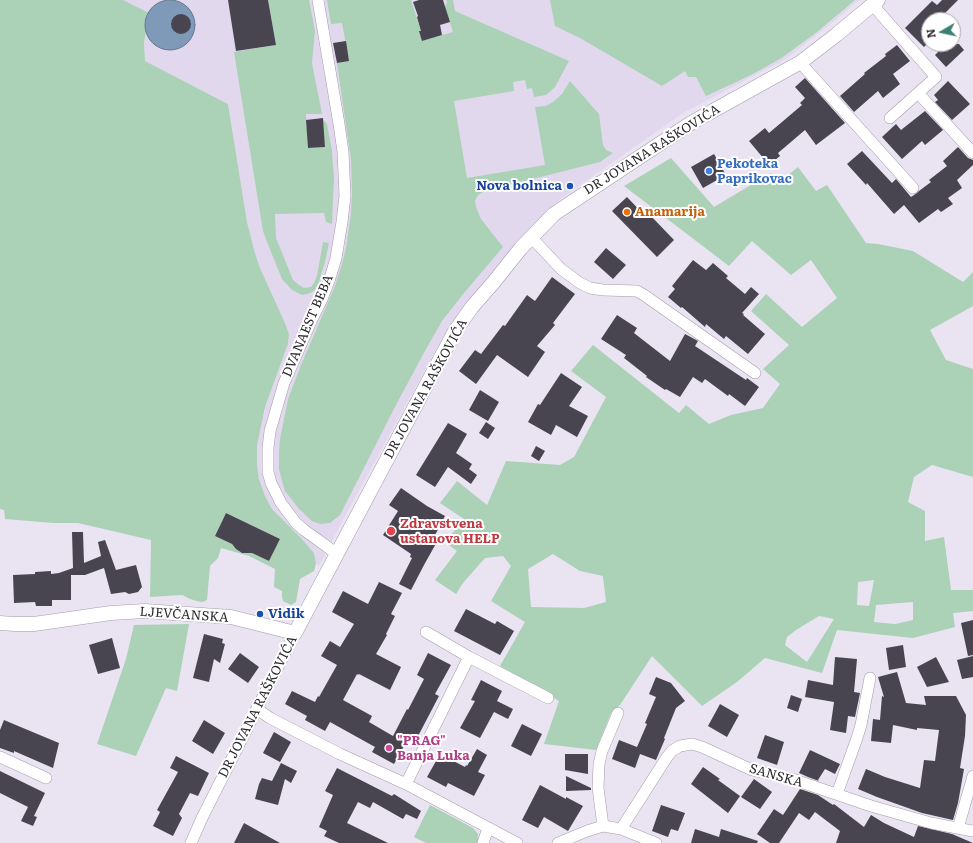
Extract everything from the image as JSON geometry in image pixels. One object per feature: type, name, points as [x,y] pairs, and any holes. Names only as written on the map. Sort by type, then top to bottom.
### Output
[{"type":"street","name":"DVANAEST BEBA","points":[[318,0],[339,124],[344,174],[344,203],[342,222],[336,258],[330,278],[284,384],[270,431],[268,472],[271,483],[281,503],[296,523],[336,554]]},
{"type":"street","name":"DR JOVANA RAŠKOVIĆA","points":[[191,843],[202,818],[336,554],[455,331],[472,307],[531,237],[554,214],[691,124],[801,62],[876,2]]},
{"type":"street","points":[[876,2],[878,11],[936,77],[890,118]]},
{"type":"street","points":[[801,62],[913,188]]},
{"type":"street","points":[[918,93],[973,153]]},
{"type":"street","points":[[531,237],[561,269],[580,283],[590,288],[637,291],[644,294],[755,373]]},
{"type":"street","name":"LJEVČANSKA","points":[[0,623],[34,624],[111,613],[145,610],[231,617],[295,633]]},
{"type":"street","points":[[426,632],[469,657],[548,698]]},
{"type":"street","points":[[406,784],[469,657]]},
{"type":"street","points":[[837,794],[861,725],[870,678]]},
{"type":"street","points":[[257,710],[340,754],[406,784],[517,843]]},
{"type":"street","points":[[602,826],[598,788],[599,764],[602,751],[618,713]]},
{"type":"street","name":"SANSKA","points":[[621,829],[667,757],[676,748],[692,744],[702,747],[752,770],[792,779],[878,808],[931,823],[973,831]]},
{"type":"street","points":[[0,756],[46,778]]},
{"type":"street","points":[[958,828],[973,776]]},
{"type":"street","points":[[558,843],[587,830],[602,826],[621,829],[656,843]]},
{"type":"street","points":[[483,843],[488,828]]},
{"type":"shaded area","points":[[123,0],[859,0],[786,59],[683,113],[559,200],[506,256],[463,309],[436,350],[319,566],[316,563],[314,553],[272,509],[265,496],[259,479],[257,446],[265,407],[288,344],[289,334],[255,253],[247,222],[228,104],[145,61],[144,43],[146,31]]},
{"type":"green space","points":[[0,0],[123,0],[149,13],[144,43],[145,61],[228,104],[247,222],[255,253],[289,334],[288,344],[265,407],[257,446],[259,479],[265,496],[272,509],[314,553],[316,563],[315,568],[314,571],[300,579],[296,602],[291,605],[283,601],[282,591],[274,587],[275,569],[249,556],[221,548],[218,558],[210,566],[207,600],[202,602],[197,601],[182,595],[150,597],[151,540],[78,523],[54,523],[5,519],[4,510],[0,509]],"holes":[[[226,513],[280,539],[269,561],[252,553],[242,553],[232,544],[215,536]]]},
{"type":"green space","points":[[268,0],[309,0],[315,31],[312,63],[322,114],[306,114],[308,148],[325,147],[323,120],[327,124],[332,151],[334,177],[332,224],[326,222],[324,213],[275,214],[276,238],[293,280],[304,288],[311,287],[314,283],[317,276],[323,242],[329,243],[318,285],[315,290],[302,295],[292,290],[282,279],[263,231],[234,52],[276,45]]},
{"type":"green space","points":[[327,0],[411,0],[421,31],[422,41],[453,32],[445,7],[447,2],[446,0],[453,0],[455,11],[569,61],[555,87],[546,95],[534,97],[532,88],[527,89],[525,80],[513,82],[514,91],[454,101],[467,178],[545,165],[535,107],[546,106],[553,102],[562,94],[570,81],[599,114],[603,145],[606,150],[613,153],[600,162],[485,191],[478,195],[475,201],[481,219],[503,247],[442,321],[397,403],[340,515],[330,523],[320,524],[312,521],[299,509],[285,491],[279,469],[279,452],[288,399],[335,286],[346,248],[351,213],[351,160],[337,63],[349,61],[342,23],[331,24]]},
{"type":"green space","points":[[550,0],[855,0],[817,32],[780,59],[751,75],[706,96],[696,77],[688,77],[685,71],[662,86],[580,38],[555,26]]},
{"type":"green space","points":[[671,158],[714,207],[771,173],[779,182],[798,167],[816,191],[827,185],[866,243],[913,251],[963,282],[973,272],[973,306],[930,330],[946,360],[973,369],[973,477],[932,465],[914,477],[908,502],[925,511],[925,541],[944,537],[951,590],[973,590],[973,611],[953,613],[955,627],[913,638],[837,630],[822,673],[765,658],[737,682],[702,706],[652,656],[620,705],[611,713],[596,750],[544,744],[559,701],[500,666],[525,622],[491,601],[511,566],[503,556],[485,558],[463,583],[456,594],[435,580],[457,551],[445,542],[464,519],[440,503],[457,481],[487,505],[506,461],[560,465],[574,457],[606,397],[571,371],[593,345],[679,413],[686,405],[709,424],[731,415],[763,408],[780,384],[763,369],[789,345],[751,311],[766,294],[802,327],[837,298],[811,260],[791,275],[752,241],[729,266],[624,186]],"holes":[[[553,554],[580,571],[603,576],[606,602],[584,608],[531,607],[528,569]],[[874,580],[869,606],[857,605],[858,582]],[[913,602],[913,620],[895,624],[874,622],[876,605]],[[819,616],[834,619],[807,662],[785,645],[787,637]]]},
{"type":"green space","points":[[189,624],[177,691],[166,688],[136,756],[97,744],[126,659],[134,625]]},
{"type":"green space","points":[[430,805],[473,828],[478,834],[478,843],[426,843],[414,837]]},
{"type":"water","points":[[170,0],[184,4],[191,11],[195,25],[191,39],[184,46],[170,50],[156,46],[149,39],[145,25],[149,11],[156,4]]},
{"type":"building","points":[[228,0],[268,0],[276,45],[236,51]]},
{"type":"building","points":[[419,0],[443,0],[450,22],[440,25],[442,35],[422,41],[419,31],[421,31],[418,16],[413,2]]},
{"type":"building","points":[[942,0],[958,0],[946,12],[921,12],[932,1],[937,5]]},
{"type":"building","points":[[921,12],[921,44],[905,28]]},
{"type":"building","points":[[181,14],[188,17],[191,24],[188,31],[181,34],[174,31],[171,24],[174,17]]},
{"type":"building","points":[[346,41],[349,61],[337,63],[333,43]]},
{"type":"building","points":[[897,45],[910,61],[893,74],[900,84],[883,98],[878,91],[854,112],[840,96],[865,74],[864,73],[886,56],[885,54]]},
{"type":"building","points":[[961,46],[964,50],[946,67],[935,55],[938,52],[961,52]]},
{"type":"building","points":[[805,78],[845,123],[816,145],[805,130],[778,153],[780,156],[769,165],[749,141],[765,128],[769,133],[802,105],[800,103],[805,98],[795,87]]},
{"type":"building","points":[[948,81],[970,104],[952,120],[935,102],[938,100],[934,95]]},
{"type":"building","points":[[925,111],[943,130],[925,145],[922,141],[902,159],[882,137],[896,124],[901,130]]},
{"type":"building","points":[[323,118],[325,147],[308,148],[306,120]]},
{"type":"building","points":[[958,147],[968,158],[973,160],[973,165],[957,180],[962,188],[948,198],[953,204],[941,212],[938,209],[919,223],[904,205],[894,214],[867,183],[866,185],[847,164],[862,151],[892,183],[896,179],[911,197],[931,182],[929,180],[947,166],[943,161]]},
{"type":"building","name":"Pekoteka Paprikovac","points":[[714,154],[726,175],[703,188],[691,167]]},
{"type":"building","points":[[627,197],[647,218],[650,215],[674,240],[657,257],[612,211]]},
{"type":"building","points":[[606,248],[626,265],[613,279],[594,262]]},
{"type":"building","points":[[693,260],[706,270],[713,263],[728,276],[726,278],[745,294],[751,287],[759,294],[742,313],[765,334],[748,354],[726,336],[724,339],[706,324],[705,327],[668,297],[675,289],[672,286]]},
{"type":"building","points":[[552,277],[575,294],[553,323],[555,325],[537,346],[545,352],[528,377],[497,355],[476,384],[459,371],[475,350],[481,354],[503,325],[505,326],[527,295],[535,301]]},
{"type":"building","points":[[617,315],[637,328],[634,333],[670,361],[685,334],[698,341],[695,346],[759,387],[745,406],[729,394],[728,396],[705,379],[702,383],[693,377],[680,397],[666,389],[665,390],[646,377],[647,376],[624,358],[626,355],[601,339]]},
{"type":"building","points":[[561,373],[582,387],[569,406],[588,416],[577,437],[556,425],[551,435],[528,422],[538,404],[540,405]]},
{"type":"building","points":[[480,390],[499,402],[488,421],[469,410]]},
{"type":"building","points":[[486,422],[495,428],[488,439],[479,433]]},
{"type":"building","points":[[448,423],[467,434],[456,453],[472,464],[469,469],[477,475],[471,484],[448,467],[435,487],[416,475]]},
{"type":"building","points":[[536,446],[545,451],[539,461],[531,456]]},
{"type":"building","points":[[401,488],[427,506],[445,516],[434,537],[438,540],[411,590],[399,584],[412,558],[410,557],[411,554],[383,535],[398,511],[389,505]]},
{"type":"building","points":[[226,513],[280,539],[269,561],[252,553],[242,553],[232,544],[215,536]]},
{"type":"building","points":[[72,532],[83,532],[84,563],[101,556],[98,542],[105,540],[116,570],[136,565],[142,587],[138,592],[129,594],[125,592],[111,594],[104,568],[85,575],[71,575],[71,600],[52,600],[52,606],[36,606],[35,602],[14,603],[13,575],[35,574],[35,572],[51,571],[51,574],[73,568]]},
{"type":"building","points":[[379,582],[402,593],[391,614],[395,616],[386,634],[387,635],[376,654],[401,667],[390,690],[357,674],[343,700],[372,716],[369,722],[393,736],[424,679],[417,675],[428,653],[451,665],[435,694],[439,696],[416,740],[409,737],[394,764],[372,752],[375,747],[330,722],[325,731],[305,720],[307,716],[285,704],[292,691],[315,702],[337,665],[321,656],[330,641],[340,647],[354,624],[332,612],[343,591],[368,604]]},
{"type":"building","points":[[466,609],[495,624],[497,621],[514,631],[500,655],[454,631]]},
{"type":"building","points":[[973,620],[973,655],[968,656],[961,623]]},
{"type":"building","points":[[204,634],[223,639],[222,643],[225,644],[220,663],[214,659],[209,682],[193,678]]},
{"type":"building","points":[[112,638],[120,668],[98,674],[89,645]]},
{"type":"building","points":[[903,645],[906,667],[889,670],[886,648]]},
{"type":"building","points":[[240,653],[259,667],[248,683],[228,669]]},
{"type":"building","points":[[973,656],[973,677],[962,679],[957,660]]},
{"type":"building","points":[[835,657],[857,659],[854,692],[860,693],[855,717],[848,716],[846,733],[830,730],[834,702],[805,697],[808,680],[833,685]]},
{"type":"building","points":[[936,657],[949,682],[927,687],[917,667]]},
{"type":"building","points":[[897,672],[906,703],[926,705],[924,696],[956,696],[966,715],[965,736],[960,768],[964,769],[958,803],[953,820],[922,813],[858,789],[866,769],[885,777],[920,788],[924,760],[935,761],[939,730],[917,728],[917,730],[893,725],[891,743],[871,741],[873,719],[880,720],[882,696],[884,697],[878,677]]},
{"type":"building","points":[[656,677],[671,683],[685,701],[676,708],[656,760],[640,754],[635,768],[612,759],[619,740],[637,747],[656,697],[649,694]]},
{"type":"building","points":[[481,680],[502,691],[497,701],[513,709],[508,719],[494,712],[480,738],[460,728],[475,701],[471,700]]},
{"type":"building","points":[[791,695],[802,699],[798,712],[787,708]]},
{"type":"building","points":[[720,704],[739,715],[727,737],[708,726]]},
{"type":"building","points":[[4,720],[59,743],[53,768],[14,751],[14,753],[0,748],[0,730]]},
{"type":"building","points":[[204,720],[225,733],[213,754],[192,741]]},
{"type":"building","points":[[522,724],[542,734],[531,756],[511,746]]},
{"type":"building","points":[[274,732],[291,742],[280,762],[263,753]]},
{"type":"building","points":[[765,735],[784,742],[777,765],[757,758]]},
{"type":"building","points":[[477,749],[487,755],[478,772],[485,775],[474,796],[448,783],[446,787],[427,777],[440,754],[465,767]]},
{"type":"building","points":[[810,750],[840,764],[835,774],[825,769],[818,780],[819,781],[799,773]]},
{"type":"building","points":[[565,754],[588,754],[588,774],[565,770]]},
{"type":"building","points":[[176,756],[209,773],[198,796],[190,793],[179,814],[182,818],[173,836],[153,826],[160,812],[157,810],[178,772],[170,768]]},
{"type":"building","points":[[281,763],[297,771],[291,783],[285,779],[278,805],[255,799],[262,778],[272,781]]},
{"type":"building","points":[[703,767],[740,796],[728,813],[691,784]]},
{"type":"building","points":[[337,768],[392,796],[394,794],[421,811],[417,819],[406,814],[403,819],[373,802],[370,808],[358,802],[347,823],[388,843],[339,843],[324,836],[327,831],[319,827],[333,795],[325,791]]},
{"type":"building","points":[[0,771],[45,793],[34,816],[37,817],[33,826],[21,821],[28,807],[0,793]]},
{"type":"building","points":[[566,776],[591,788],[591,790],[566,791]]},
{"type":"building","points":[[754,779],[772,792],[760,809],[741,797]]},
{"type":"building","points":[[540,785],[583,806],[568,831],[544,817],[538,828],[522,820]]},
{"type":"building","points":[[800,789],[818,795],[833,805],[834,804],[864,827],[871,815],[884,823],[914,837],[918,826],[952,834],[973,843],[836,843],[840,831],[815,812],[809,820],[799,813],[779,843],[770,843],[757,834],[774,809],[783,815]]},
{"type":"building","points":[[661,805],[685,813],[678,831],[671,829],[668,837],[652,831]]},
{"type":"building","points":[[244,823],[280,843],[234,843]]},
{"type":"building","points":[[695,829],[719,837],[721,829],[758,841],[757,843],[691,843]]},
{"type":"place","name":"Pekoteka Paprikovac","points":[[709,171]]},
{"type":"place","name":"Nova bolnica","points":[[570,186]]},
{"type":"place","name":"Anamarija","points":[[627,212]]},
{"type":"place","name":"Zdravstvena ustanova HELP","points":[[391,531]]},
{"type":"place","name":"Vidik","points":[[260,614]]},
{"type":"place","name":"\"PRAG\" Banja Luka","points":[[389,748]]}]
